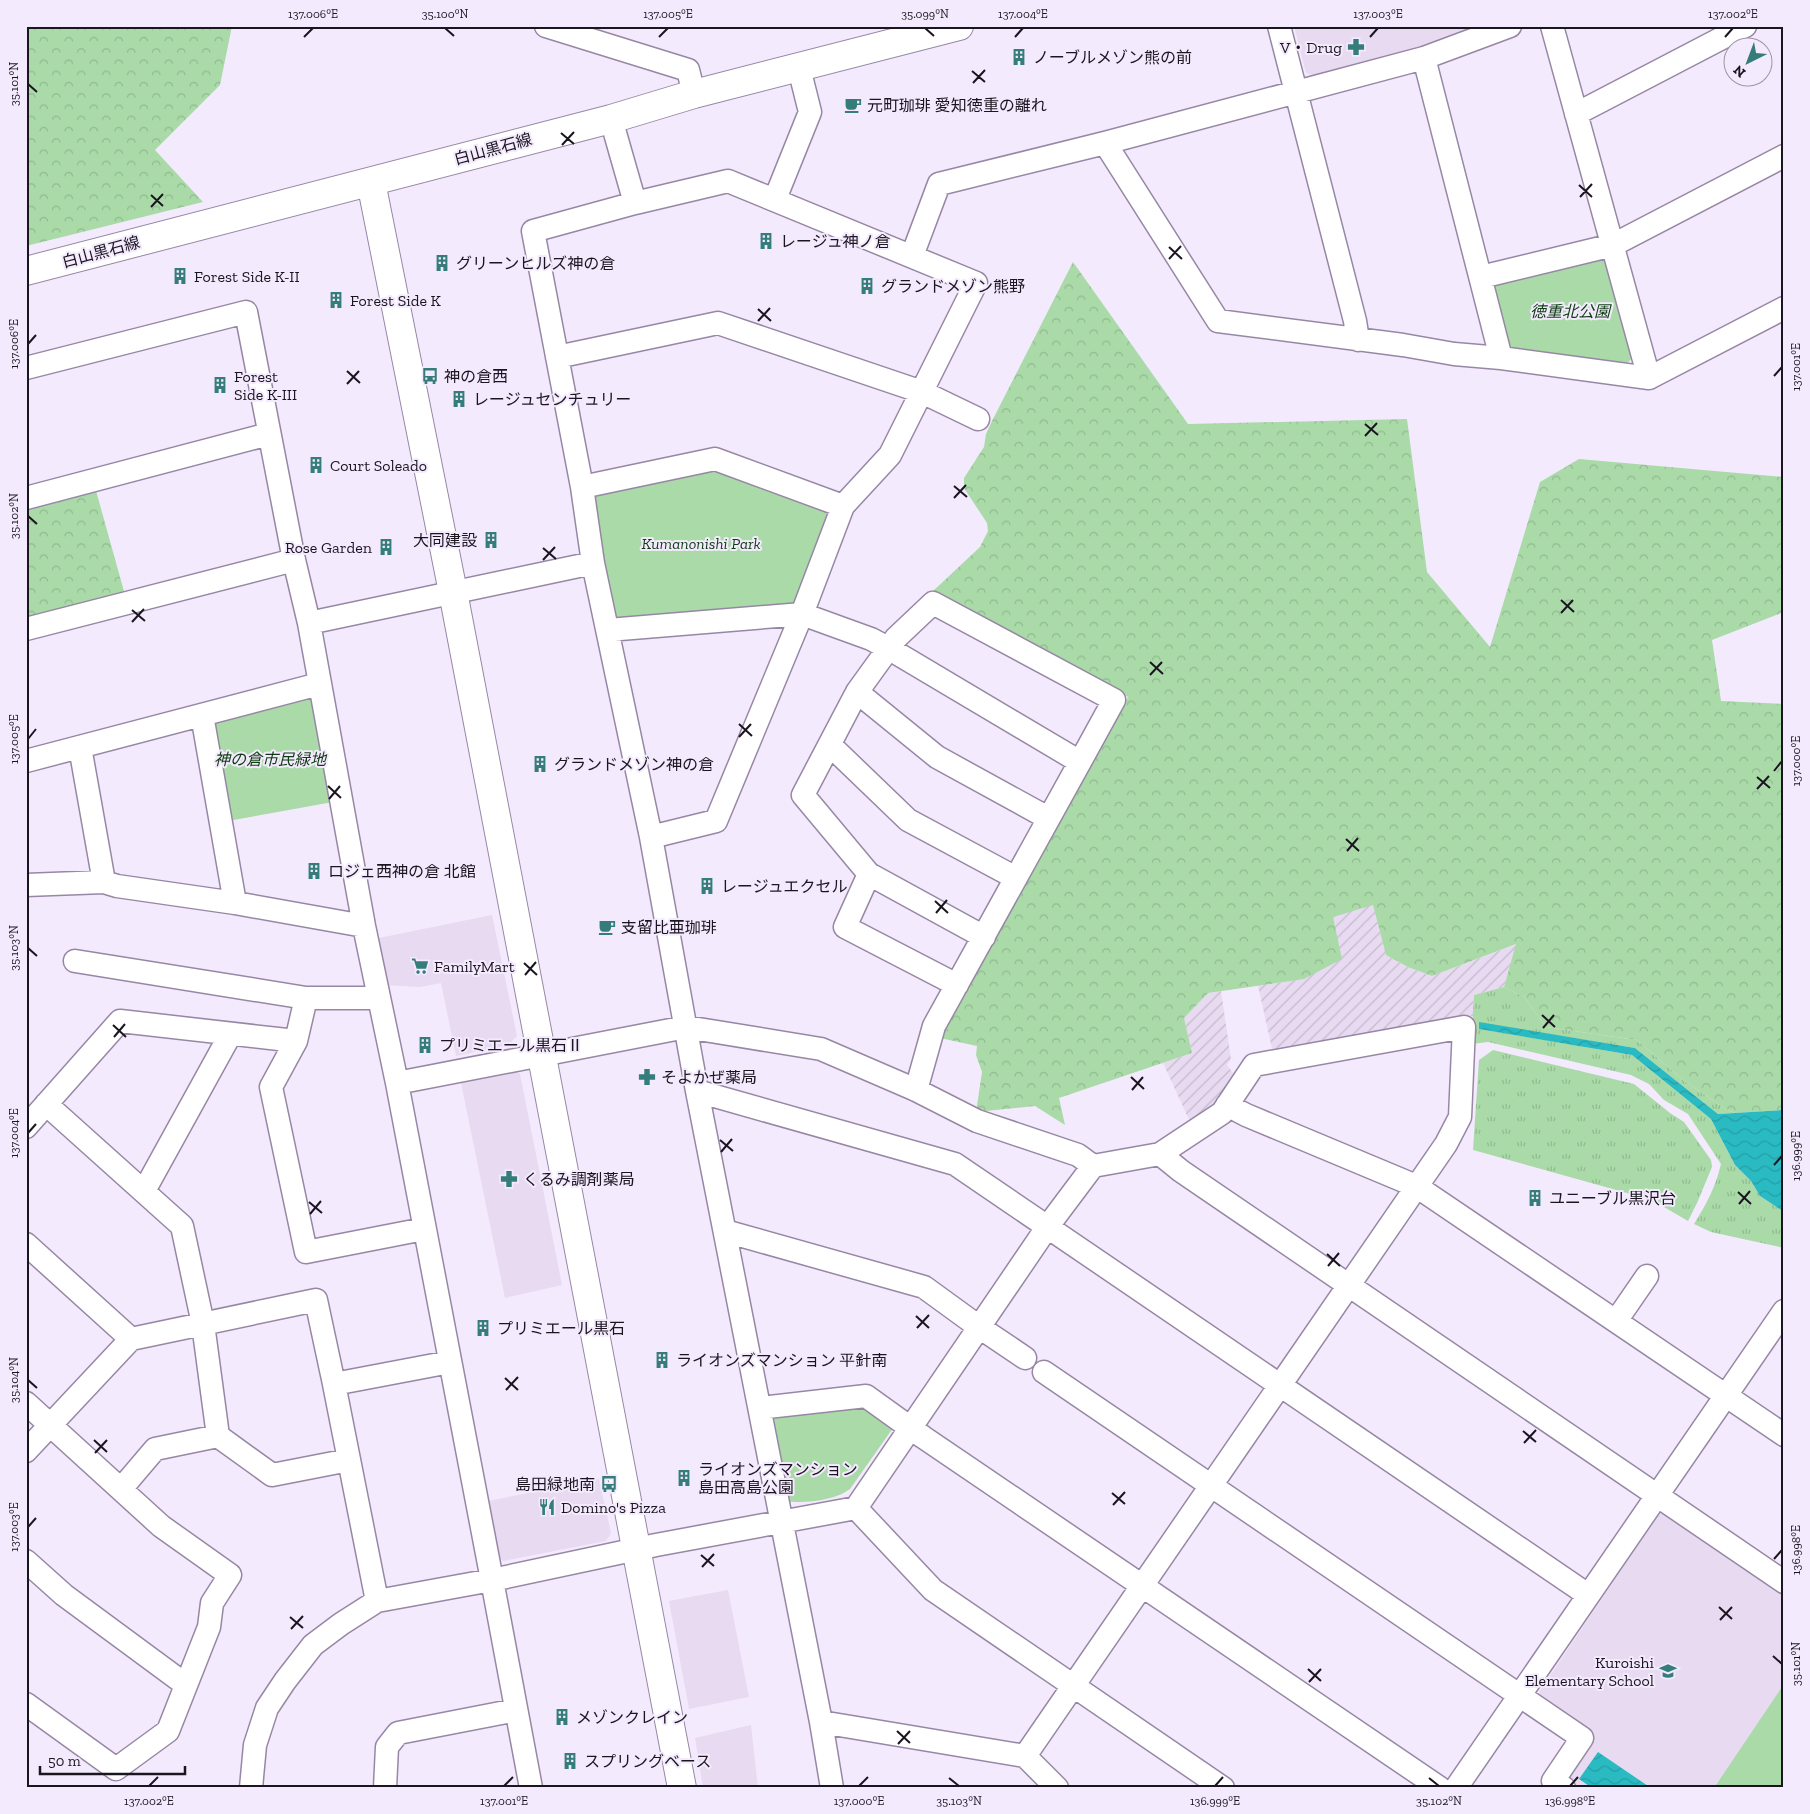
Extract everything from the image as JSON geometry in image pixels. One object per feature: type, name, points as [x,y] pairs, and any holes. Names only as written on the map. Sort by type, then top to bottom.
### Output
[{"type":"street","points":[[546,26],[688,70],[694,94]]},
{"type":"street","name":"白山黒石線","points":[[26,271],[371,182],[694,94],[799,68],[928,30],[959,26]]},
{"type":"street","points":[[1279,26],[1355,321],[1358,340]]},
{"type":"street","points":[[912,256],[938,184],[1105,143],[1424,58],[1510,26]]},
{"type":"street","points":[[1552,26],[1648,378]]},
{"type":"street","points":[[1576,114],[1744,26]]},
{"type":"street","points":[[1424,58],[1502,358]]},
{"type":"street","points":[[775,199],[810,112],[799,68]]},
{"type":"street","points":[[611,118],[635,203]]},
{"type":"street","points":[[1105,143],[1218,321],[1454,354],[1502,358],[1648,378],[1784,308]]},
{"type":"street","points":[[1481,277],[1612,245],[1784,156]]},
{"type":"street","points":[[651,837],[716,821],[802,614],[843,506],[890,454],[976,283],[728,181],[635,203],[532,231],[582,487],[594,563],[651,837],[697,1091],[821,1722],[832,1788]]},
{"type":"street","points":[[371,182],[453,592],[682,1788]]},
{"type":"street","points":[[26,368],[246,312],[294,560],[309,623],[364,926],[396,1083],[531,1788]]},
{"type":"street","points":[[557,357],[718,322],[922,392],[978,418]]},
{"type":"street","points":[[26,498],[269,434]]},
{"type":"street","points":[[582,487],[715,460],[843,506]]},
{"type":"street","points":[[26,629],[294,560]]},
{"type":"street","points":[[309,623],[594,563]]},
{"type":"street","points":[[916,1090],[934,1026],[984,937],[1114,700],[933,603],[896,638],[857,692],[803,795],[869,874],[984,937]]},
{"type":"street","points":[[608,630],[802,614],[871,639],[888,648],[1080,762]]},
{"type":"street","points":[[26,761],[319,684]]},
{"type":"street","points":[[857,692],[937,757],[1048,818]]},
{"type":"street","points":[[202,715],[235,903]]},
{"type":"street","points":[[830,745],[908,820],[1016,878]]},
{"type":"street","points":[[80,747],[104,882]]},
{"type":"street","points":[[869,874],[845,927],[957,985]]},
{"type":"street","points":[[26,885],[104,882],[118,886],[235,903],[364,926]]},
{"type":"street","points":[[75,961],[306,998],[378,998]]},
{"type":"street","points":[[306,998],[296,1041],[271,1087],[306,1252],[424,1229]]},
{"type":"street","points":[[26,1126],[120,1021],[296,1041]]},
{"type":"street","points":[[396,1083],[686,1027],[821,1049],[916,1090],[977,1121],[1078,1155],[1093,1166]]},
{"type":"street","points":[[251,1788],[255,1745],[267,1708],[285,1681],[313,1645],[377,1601],[492,1580],[636,1551],[656,1545],[856,1508],[1048,1226],[1093,1166],[1160,1154],[1222,1113],[1254,1065],[1464,1027],[1460,1118],[1446,1144],[1025,1756]]},
{"type":"street","points":[[144,1191],[230,1035]]},
{"type":"street","points":[[697,1091],[955,1164],[1588,1595]]},
{"type":"street","points":[[46,1104],[182,1226],[203,1324],[218,1436],[272,1475],[349,1460]]},
{"type":"street","points":[[1227,1105],[1246,1115],[1416,1186],[1784,1435]]},
{"type":"street","points":[[1160,1154],[1181,1171],[1784,1582]]},
{"type":"street","points":[[725,1230],[924,1287],[1025,1358]]},
{"type":"street","points":[[26,1244],[131,1339]]},
{"type":"street","points":[[1616,1321],[1647,1276]]},
{"type":"street","points":[[26,1451],[131,1339],[316,1300],[377,1601]]},
{"type":"street","points":[[1456,1788],[1784,1311]]},
{"type":"street","points":[[334,1384],[450,1362]]},
{"type":"street","points":[[1044,1372],[1582,1738],[1553,1781],[1564,1788]]},
{"type":"street","points":[[760,1408],[866,1396],[911,1429],[1440,1788]]},
{"type":"street","points":[[26,1403],[161,1526],[230,1575],[212,1603],[209,1627],[168,1731],[116,1769],[26,1704]]},
{"type":"street","points":[[121,1489],[155,1449],[218,1436]]},
{"type":"street","points":[[856,1508],[933,1590],[1223,1788]]},
{"type":"street","points":[[26,1561],[64,1595],[186,1685]]},
{"type":"street","points":[[385,1788],[386,1747],[398,1733],[516,1710]]},
{"type":"street","points":[[821,1722],[1025,1756],[1057,1788]]},
{"type":"shaded area","points":[[1294,26],[1494,26],[1318,77],[1306,73]]},
{"type":"shaded area","points":[[1373,904],[1386,955],[1408,967],[1432,976],[1517,944],[1504,987],[1474,995],[1473,1016],[1273,1053],[1258,986],[1301,979],[1333,916]]},
{"type":"shaded area","points":[[492,915],[517,1036],[508,1045],[456,1056],[441,983],[420,987],[383,985],[374,939]]},
{"type":"shaded area","points":[[1221,991],[1231,1059],[1227,1065],[1236,1077],[1217,1105],[1191,1124],[1163,1063],[1192,1053],[1184,1018],[1208,993]]},
{"type":"shaded area","points":[[513,1067],[520,1074],[562,1285],[505,1298],[460,1078]]},
{"type":"shaded area","points":[[599,1479],[611,1533],[606,1541],[503,1561],[494,1553],[483,1502]]},
{"type":"shaded area","name":"Kuroishi Elementary School","points":[[1670,1513],[1784,1591],[1784,1788],[1575,1788],[1570,1784],[1568,1775],[1593,1736],[1540,1701],[1539,1692],[1659,1514]]},
{"type":"shaded area","points":[[728,1590],[749,1697],[689,1709],[669,1601]]},
{"type":"shaded area","points":[[751,1725],[758,1788],[703,1788],[695,1738]]},
{"type":"green space","points":[[26,26],[232,26],[220,85],[155,150],[203,202],[26,246]]},
{"type":"green space","name":"徳重北公園","points":[[1605,257],[1632,358],[1624,367],[1515,353],[1507,346],[1493,285]]},
{"type":"green space","points":[[1073,262],[1188,424],[1407,419],[1427,572],[1490,647],[1540,482],[1579,459],[1784,477],[1784,612],[1712,640],[1721,701],[1784,704],[1784,1110],[1735,1113],[1683,1080],[1637,1040],[1546,1027],[1524,997],[1504,987],[1516,944],[1432,976],[1408,967],[1386,955],[1373,905],[1333,917],[1342,959],[1304,979],[1208,993],[1184,1018],[1192,1053],[1059,1098],[1065,1125],[1035,1106],[976,1112],[982,1072],[976,1055],[977,1046],[940,1038],[942,1028],[1128,697],[932,592],[980,547],[988,531],[987,523],[964,488],[964,478],[984,447],[986,434],[992,421]]},
{"type":"green space","name":"Kumanonishi Park","points":[[709,468],[825,510],[830,520],[796,601],[790,605],[619,619],[610,611],[590,500],[594,493]]},
{"type":"green space","points":[[95,487],[125,595],[26,621],[26,505]]},
{"type":"green space","name":"神の倉市民緑地","points":[[306,695],[313,700],[333,802],[228,821],[211,730],[215,719]]},
{"type":"green space","points":[[1504,987],[1524,997],[1546,1027],[1637,1040],[1683,1080],[1735,1113],[1718,1114],[1635,1048],[1479,1023],[1480,1029],[1632,1055],[1711,1119],[1735,1165],[1751,1181],[1760,1196],[1784,1212],[1784,1248],[1711,1232],[1694,1224],[1710,1195],[1721,1164],[1688,1114],[1664,1100],[1649,1084],[1631,1075],[1488,1042],[1471,1044],[1474,995]]},
{"type":"green space","points":[[1493,1050],[1634,1084],[1684,1122],[1711,1160],[1712,1167],[1688,1221],[1652,1200],[1473,1150],[1479,1060]]},
{"type":"green space","points":[[864,1402],[893,1428],[850,1489],[837,1496],[820,1500],[786,1501],[769,1420],[779,1411]]},
{"type":"green space","points":[[1784,1684],[1784,1788],[1714,1788]]},
{"type":"water","points":[[1479,1022],[1635,1048],[1718,1114],[1784,1110],[1784,1212],[1760,1196],[1751,1181],[1735,1165],[1711,1119],[1632,1055],[1479,1029]]},
{"type":"water","points":[[1598,1752],[1651,1788],[1592,1788],[1579,1779]]},
{"type":"place","name":"V・Drug","points":[[1356,47]]},
{"type":"place","name":"ノーブルメゾン熊の前","points":[[1019,57]]},
{"type":"place","name":"元町珈琲 愛知徳重の離れ","points":[[853,105]]},
{"type":"place","name":"レージュ神ノ倉","points":[[766,241]]},
{"type":"place","name":"グリーンヒルズ神の倉","points":[[442,263]]},
{"type":"place","name":"Forest Side K-II","points":[[180,276]]},
{"type":"place","name":"グランドメゾン熊野","points":[[867,286]]},
{"type":"place","name":"Forest Side K","points":[[336,300]]},
{"type":"place","name":"神の倉西","points":[[430,376]]},
{"type":"place","name":"Forest Side K-III","points":[[220,385]]},
{"type":"place","name":"レージュセンチュリー","points":[[459,399]]},
{"type":"place","name":"Court Soleado","points":[[316,465]]},
{"type":"place","name":"大同建設","points":[[491,540]]},
{"type":"place","name":"Rose Garden","points":[[386,547]]},
{"type":"place","name":"グランドメゾン神の倉","points":[[540,764]]},
{"type":"place","name":"ロジェ西神の倉 北館","points":[[314,871]]},
{"type":"place","name":"レージュエクセル","points":[[707,886]]},
{"type":"place","name":"支留比亜珈琲","points":[[607,927]]},
{"type":"place","name":"FamilyMart","points":[[420,966]]},
{"type":"place","name":"プリミエール黒石Ⅱ","points":[[425,1045]]},
{"type":"place","name":"そよかぜ薬局","points":[[647,1077]]},
{"type":"place","name":"くるみ調剤薬局","points":[[509,1179]]},
{"type":"place","name":"ユニーブル黒沢台","points":[[1535,1198]]},
{"type":"place","name":"プリミエール黒石","points":[[483,1328]]},
{"type":"place","name":"ライオンズマンション 平針南","points":[[662,1360]]},
{"type":"place","name":"ライオンズマンション 島田高島公園","points":[[684,1478]]},
{"type":"place","name":"島田緑地南","points":[[609,1484]]},
{"type":"place","name":"Domino's Pizza","points":[[547,1507]]},
{"type":"place","name":"Kuroishi Elementary School","points":[[1668,1671]]},
{"type":"place","name":"メゾンクレイン","points":[[562,1717]]},
{"type":"place","name":"スプリングベース","points":[[570,1761]]}]
